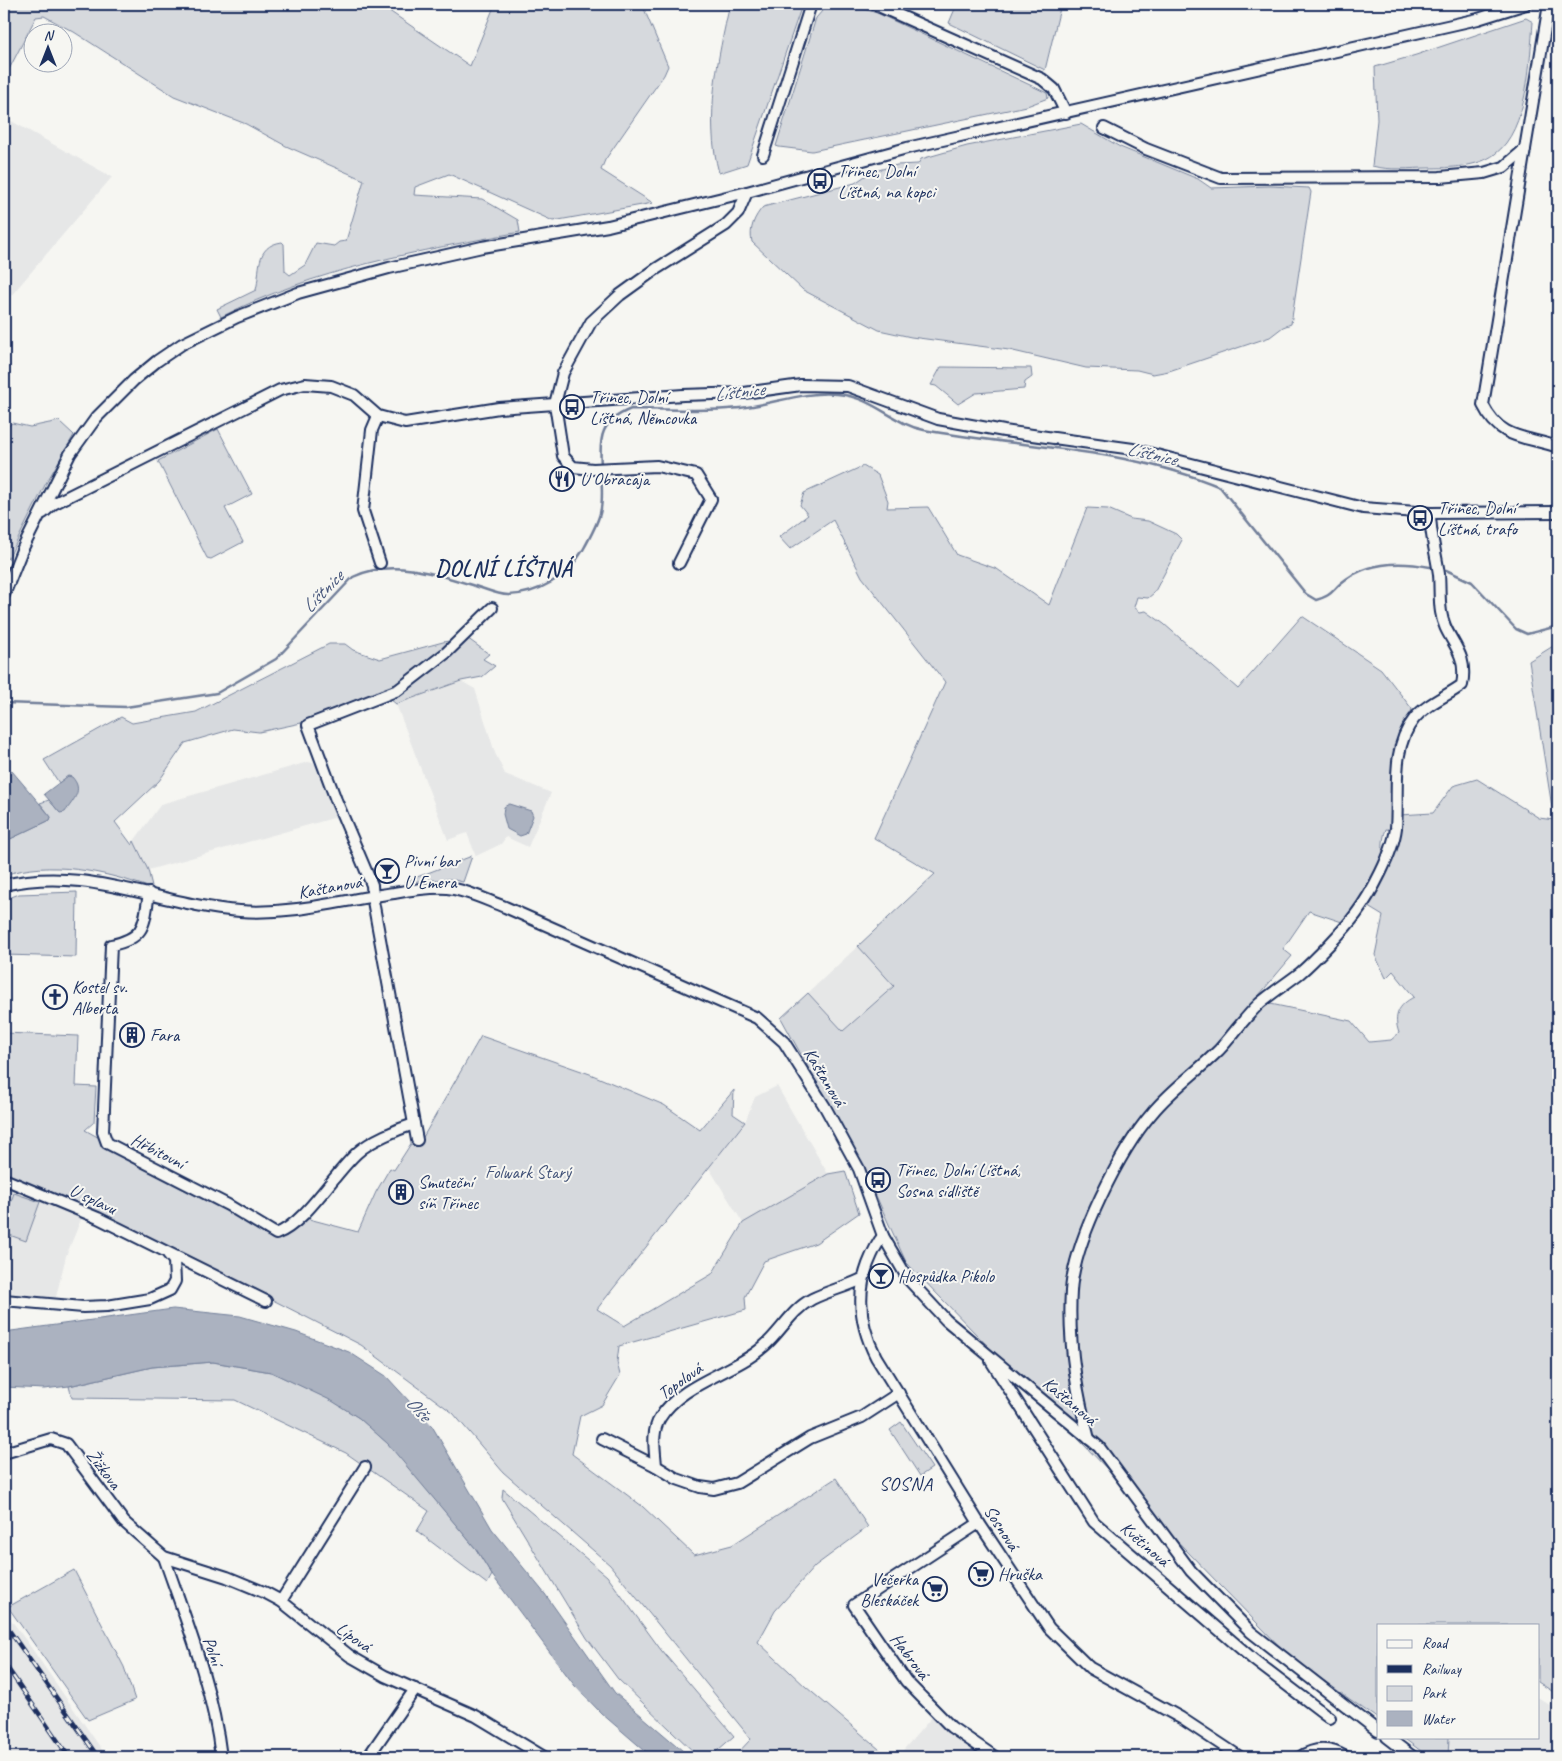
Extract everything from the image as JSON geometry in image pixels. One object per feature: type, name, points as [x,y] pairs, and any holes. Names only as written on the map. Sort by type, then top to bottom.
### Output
[{"type":"street","points":[[763,155],[811,4]]},
{"type":"street","points":[[874,4],[1042,79],[1054,89],[1066,112]]},
{"type":"street","points":[[4,595],[8,576],[70,454],[92,424],[134,380],[182,344],[237,317],[298,293],[389,268],[482,247],[608,226],[747,192],[908,148],[1478,19],[1526,4]]},
{"type":"street","points":[[1549,4],[1483,405],[1490,419],[1499,428],[1558,447]]},
{"type":"street","points":[[1104,128],[1146,149],[1221,178],[1440,177],[1484,173],[1504,167],[1526,149]]},
{"type":"street","points":[[679,563],[711,499],[696,475],[658,466],[593,469],[573,467],[563,456],[555,404],[564,373],[591,322],[620,295],[656,269],[726,225],[738,213],[747,192]]},
{"type":"street","points":[[37,518],[52,504],[280,390],[305,384],[332,386],[354,395],[378,416],[405,423],[499,408],[683,394],[744,393],[801,385],[848,386],[938,418],[970,426],[1132,449],[1384,512],[1558,512]]},
{"type":"street","points":[[378,416],[372,430],[363,493],[363,511],[380,563]]},
{"type":"street","points":[[1090,1439],[1080,1399],[1074,1362],[1070,1322],[1071,1288],[1083,1240],[1116,1168],[1130,1142],[1174,1088],[1218,1051],[1259,1004],[1302,971],[1355,915],[1377,880],[1396,830],[1395,783],[1403,738],[1414,718],[1462,684],[1465,670],[1460,652],[1441,614],[1439,571],[1430,529],[1430,512]]},
{"type":"street","points":[[417,1140],[372,896],[372,885],[336,800],[308,725],[398,690],[446,653],[492,608]]},
{"type":"street","name":"Kaštanová","points":[[4,885],[63,878],[94,882],[219,908],[256,912],[302,908],[372,896],[436,888],[462,891],[505,907],[708,995],[767,1025],[784,1042],[825,1107],[859,1169],[883,1236],[908,1279],[946,1320],[1099,1447],[1191,1572],[1251,1632],[1377,1729]]},
{"type":"street","name":"Hřbitovní","points":[[149,893],[144,918],[137,935],[129,941],[111,945],[103,1132],[107,1143],[228,1205],[276,1234],[284,1231],[304,1212],[359,1151],[414,1124]]},
{"type":"street","name":"U splavu","points":[[4,1179],[98,1218],[266,1301]]},
{"type":"street","name":"Sosnová","points":[[883,1236],[871,1256],[862,1280],[861,1315],[866,1337],[876,1357],[979,1523],[1049,1628],[1090,1668],[1181,1718],[1240,1757]]},
{"type":"street","points":[[4,1300],[82,1307],[107,1306],[150,1299],[170,1290],[175,1281],[174,1260],[167,1253]]},
{"type":"street","name":"Topolová","points":[[656,1466],[654,1429],[660,1417],[671,1405],[694,1388],[738,1364],[764,1347],[788,1317],[812,1299],[862,1280]]},
{"type":"street","name":"Květinová","points":[[985,1352],[1094,1522],[1254,1660],[1330,1718]]},
{"type":"street","points":[[602,1439],[656,1466],[677,1479],[700,1487],[714,1488],[737,1483],[810,1438],[862,1417],[899,1393]]},
{"type":"street","name":"Žižkova","points":[[4,1453],[51,1439],[66,1444],[124,1522],[164,1557]]},
{"type":"street","points":[[281,1601],[365,1467]]},
{"type":"street","name":"Habrová","points":[[979,1523],[854,1605],[906,1681],[951,1727],[995,1757]]},
{"type":"street","name":"Lípová","points":[[164,1557],[227,1577],[281,1601],[350,1656],[385,1676],[476,1716],[544,1757]]},
{"type":"street","name":"Polní","points":[[164,1557],[205,1675],[218,1730],[221,1757]]},
{"type":"street","points":[[368,1757],[415,1689]]},
{"type":"street","points":[[1388,1738],[1413,1757]]},
{"type":"street","points":[[1300,1757],[1311,1752],[1325,1750],[1346,1757]]},
{"type":"shaded area","points":[[4,117],[112,177],[4,304]]},
{"type":"shaded area","points":[[461,681],[475,689],[495,753],[505,774],[551,793],[528,847],[506,837],[501,844],[476,856],[467,833],[448,840],[396,704]]},
{"type":"shaded area","points":[[308,762],[318,764],[337,817],[148,870],[134,841],[161,804]]},
{"type":"shaded area","points":[[858,946],[894,986],[843,1031],[808,993]]},
{"type":"shaded area","points":[[777,1086],[828,1174],[743,1223],[709,1168],[745,1122],[755,1097]]},
{"type":"shaded area","points":[[4,1185],[82,1217],[66,1256],[56,1297],[4,1296]]},
{"type":"shaded area","points":[[4,1610],[30,1646],[107,1757],[4,1757]]},
{"type":"shaded area","points":[[1540,1698],[1558,1711],[1558,1757],[1448,1757],[1449,1738],[1540,1738]]},
{"type":"shaded area","points":[[932,1717],[963,1744],[983,1757],[901,1757],[899,1755]]},
{"type":"green space","points":[[4,4],[379,4],[470,66],[495,4],[642,4],[668,66],[664,75],[605,160],[601,170],[653,203],[553,221],[449,174],[415,187],[414,195],[482,199],[518,220],[520,232],[405,255],[330,274],[256,300],[221,317],[217,309],[256,290],[260,260],[267,249],[273,244],[282,242],[284,244],[285,271],[290,275],[305,265],[316,243],[334,246],[339,242],[346,241],[364,180],[286,146],[246,124],[174,96],[72,31],[72,22],[55,22],[44,16],[36,17],[33,22],[22,22],[22,44],[4,79]]},
{"type":"green space","points":[[730,4],[801,4],[801,8],[747,164],[719,173],[713,131],[714,88]]},
{"type":"green space","points":[[957,4],[1061,4],[1045,70],[949,23]]},
{"type":"green space","points":[[832,5],[860,8],[877,13],[1047,93],[1048,98],[1027,106],[812,151],[776,146],[816,18],[823,10]]},
{"type":"green space","points":[[1526,18],[1533,22],[1528,74],[1521,112],[1506,143],[1495,154],[1480,162],[1454,167],[1393,169],[1372,166],[1377,120],[1375,67]]},
{"type":"green space","points":[[1081,124],[1120,147],[1198,179],[1211,188],[1270,186],[1309,188],[1311,192],[1291,324],[1283,327],[1270,337],[1169,371],[1153,374],[1137,370],[1086,368],[1009,350],[911,337],[879,330],[803,290],[752,242],[751,232],[753,223],[763,207],[855,183],[871,172],[897,165],[918,164],[921,159],[967,146]]},
{"type":"green space","points":[[941,367],[1031,368],[1032,377],[1025,382],[1024,389],[976,393],[958,404],[936,386],[931,385]]},
{"type":"green space","points":[[59,421],[74,435],[45,485],[8,559],[4,554],[4,430],[12,423],[30,427]]},
{"type":"green space","points":[[218,429],[252,494],[225,508],[243,542],[211,559],[207,558],[158,461]]},
{"type":"green space","points":[[863,466],[878,475],[888,501],[887,508],[928,507],[957,555],[997,569],[1049,605],[1087,508],[1108,509],[1131,519],[1148,521],[1176,534],[1182,540],[1154,593],[1148,598],[1137,597],[1134,607],[1140,612],[1146,611],[1164,624],[1238,689],[1302,616],[1381,669],[1412,709],[1398,751],[1393,830],[1386,829],[1379,870],[1359,902],[1342,922],[1309,911],[1283,949],[1292,956],[1249,1007],[1238,1026],[1240,1034],[1266,1003],[1351,1021],[1369,1042],[1391,1040],[1399,1033],[1397,1027],[1398,1012],[1404,1004],[1414,997],[1393,971],[1386,978],[1375,955],[1383,916],[1365,905],[1379,884],[1395,851],[1398,840],[1399,815],[1433,813],[1453,786],[1477,779],[1539,818],[1554,820],[1529,661],[1558,643],[1558,1695],[1540,1683],[1540,1624],[1377,1624],[1377,1718],[1290,1657],[906,1262],[863,1167],[781,1018],[808,993],[843,1031],[894,986],[858,946],[935,874],[874,838],[945,682],[862,577],[833,520],[790,549],[779,537],[808,515],[800,505],[804,493]]},
{"type":"green space","points":[[467,638],[489,654],[483,659],[495,666],[482,677],[461,681],[396,704],[384,694],[306,722],[259,732],[233,729],[185,743],[159,781],[115,822],[132,845],[134,841],[148,870],[152,886],[148,887],[113,876],[76,869],[40,868],[4,875],[4,842],[50,820],[51,817],[40,803],[49,800],[60,813],[68,776],[59,783],[44,760],[121,717],[132,723],[196,712],[329,644],[345,644],[353,650],[380,659],[443,642]]},
{"type":"green space","points":[[472,856],[463,882],[450,879],[404,882]]},
{"type":"green space","points":[[77,892],[76,957],[4,955],[4,900],[19,894]]},
{"type":"green space","name":"Folwark Starý","points":[[4,1033],[78,1036],[76,1086],[96,1087],[94,1122],[85,1130],[281,1239],[302,1214],[309,1219],[358,1232],[376,1192],[390,1168],[394,1170],[412,1142],[422,1139],[481,1036],[590,1074],[664,1105],[700,1130],[734,1090],[733,1114],[745,1122],[597,1309],[624,1326],[712,1274],[743,1223],[828,1174],[845,1171],[859,1213],[816,1243],[764,1261],[745,1297],[746,1310],[619,1346],[617,1362],[620,1375],[602,1405],[580,1416],[572,1454],[642,1506],[694,1555],[732,1545],[836,1478],[868,1527],[815,1566],[775,1611],[758,1642],[806,1687],[886,1755],[899,1755],[901,1757],[734,1757],[751,1739],[610,1565],[503,1472],[453,1413],[361,1345],[265,1296],[40,1188],[4,1174]]},
{"type":"green space","points":[[14,1193],[40,1202],[26,1241],[4,1233],[4,1221]]},
{"type":"green space","points":[[213,1362],[271,1372],[332,1400],[359,1418],[393,1448],[476,1549],[492,1575],[487,1584],[417,1531],[429,1511],[346,1453],[235,1400],[72,1398],[69,1386],[152,1367]]},
{"type":"green space","points":[[901,1422],[932,1468],[920,1476],[890,1430]]},
{"type":"green space","points":[[503,1489],[607,1576],[661,1650],[734,1736],[710,1757],[699,1757],[618,1679],[587,1638],[502,1498]]},
{"type":"green space","points":[[74,1570],[124,1667],[135,1700],[88,1720],[8,1607]]},
{"type":"green space","points":[[1403,1738],[1449,1738],[1448,1757],[1429,1757]]},
{"type":"water","points":[[12,771],[51,817],[50,820],[4,842],[4,774]]},
{"type":"water","points":[[68,776],[72,777],[76,782],[77,790],[74,799],[65,812],[60,813],[44,794]]},
{"type":"water","points":[[509,804],[531,811],[533,816],[526,834],[520,836],[507,829],[503,814],[504,807]]},
{"type":"water","points":[[173,1309],[240,1316],[296,1332],[349,1352],[386,1376],[432,1426],[492,1529],[545,1594],[615,1693],[690,1757],[652,1757],[601,1713],[575,1686],[492,1575],[476,1549],[388,1444],[359,1418],[332,1401],[271,1372],[213,1362],[152,1367],[69,1386],[44,1389],[4,1387],[4,1332]]},
{"type":"waterway","name":"Líštnice","points":[[601,466],[601,446],[604,431],[613,419],[631,409],[727,409],[753,406],[812,394],[837,394],[861,400],[902,422],[924,430],[1074,451],[1149,464],[1185,474],[1220,487],[1306,594],[1316,600],[1328,595],[1351,576],[1372,567],[1395,564],[1430,567]]},
{"type":"waterway","name":"Líštnice","points":[[4,703],[126,707],[217,693],[276,659],[353,577],[368,571],[399,568],[414,570],[445,577],[504,595],[531,591],[560,576],[583,550],[598,520],[602,504],[601,471]]},
{"type":"waterway","name":"Líštnice","points":[[1446,570],[1472,582],[1516,629],[1527,634],[1558,626]]},
{"type":"railway","points":[[4,1623],[98,1757]]},
{"type":"railway","points":[[4,1663],[69,1757]]},
{"type":"place","name":"Třinec, Dolní Líštná, na kopci","points":[[820,181]]},
{"type":"place","name":"Třinec, Dolní Líštná, Němcovka","points":[[572,407]]},
{"type":"place","name":"U Obracaja","points":[[562,479]]},
{"type":"place","name":"Třinec, Dolní Líštná, trafo","points":[[1420,518]]},
{"type":"place","name":"Pivní bar U Emera","points":[[387,871]]},
{"type":"place","name":"Kostel sv. Alberta","points":[[55,997]]},
{"type":"place","name":"Fara","points":[[132,1035]]},
{"type":"place","name":"Třinec, Dolní Líštná, Sosna sídliště","points":[[878,1180]]},
{"type":"place","name":"Smuteční síň Třinec","points":[[401,1192]]},
{"type":"place","name":"Hospůdka Pikolo","points":[[881,1276]]},
{"type":"place","name":"Hruška","points":[[981,1574]]},
{"type":"place","name":"Večerka Bleskáček","points":[[935,1589]]},
{"type":"district","name":"DOLNÍ LÍŠTNÁ","points":[[504,568]]},
{"type":"district","name":"SOSNA","points":[[906,1483]]},
{"type":"water label","name":"Olše","points":[[419,1408]]}]
